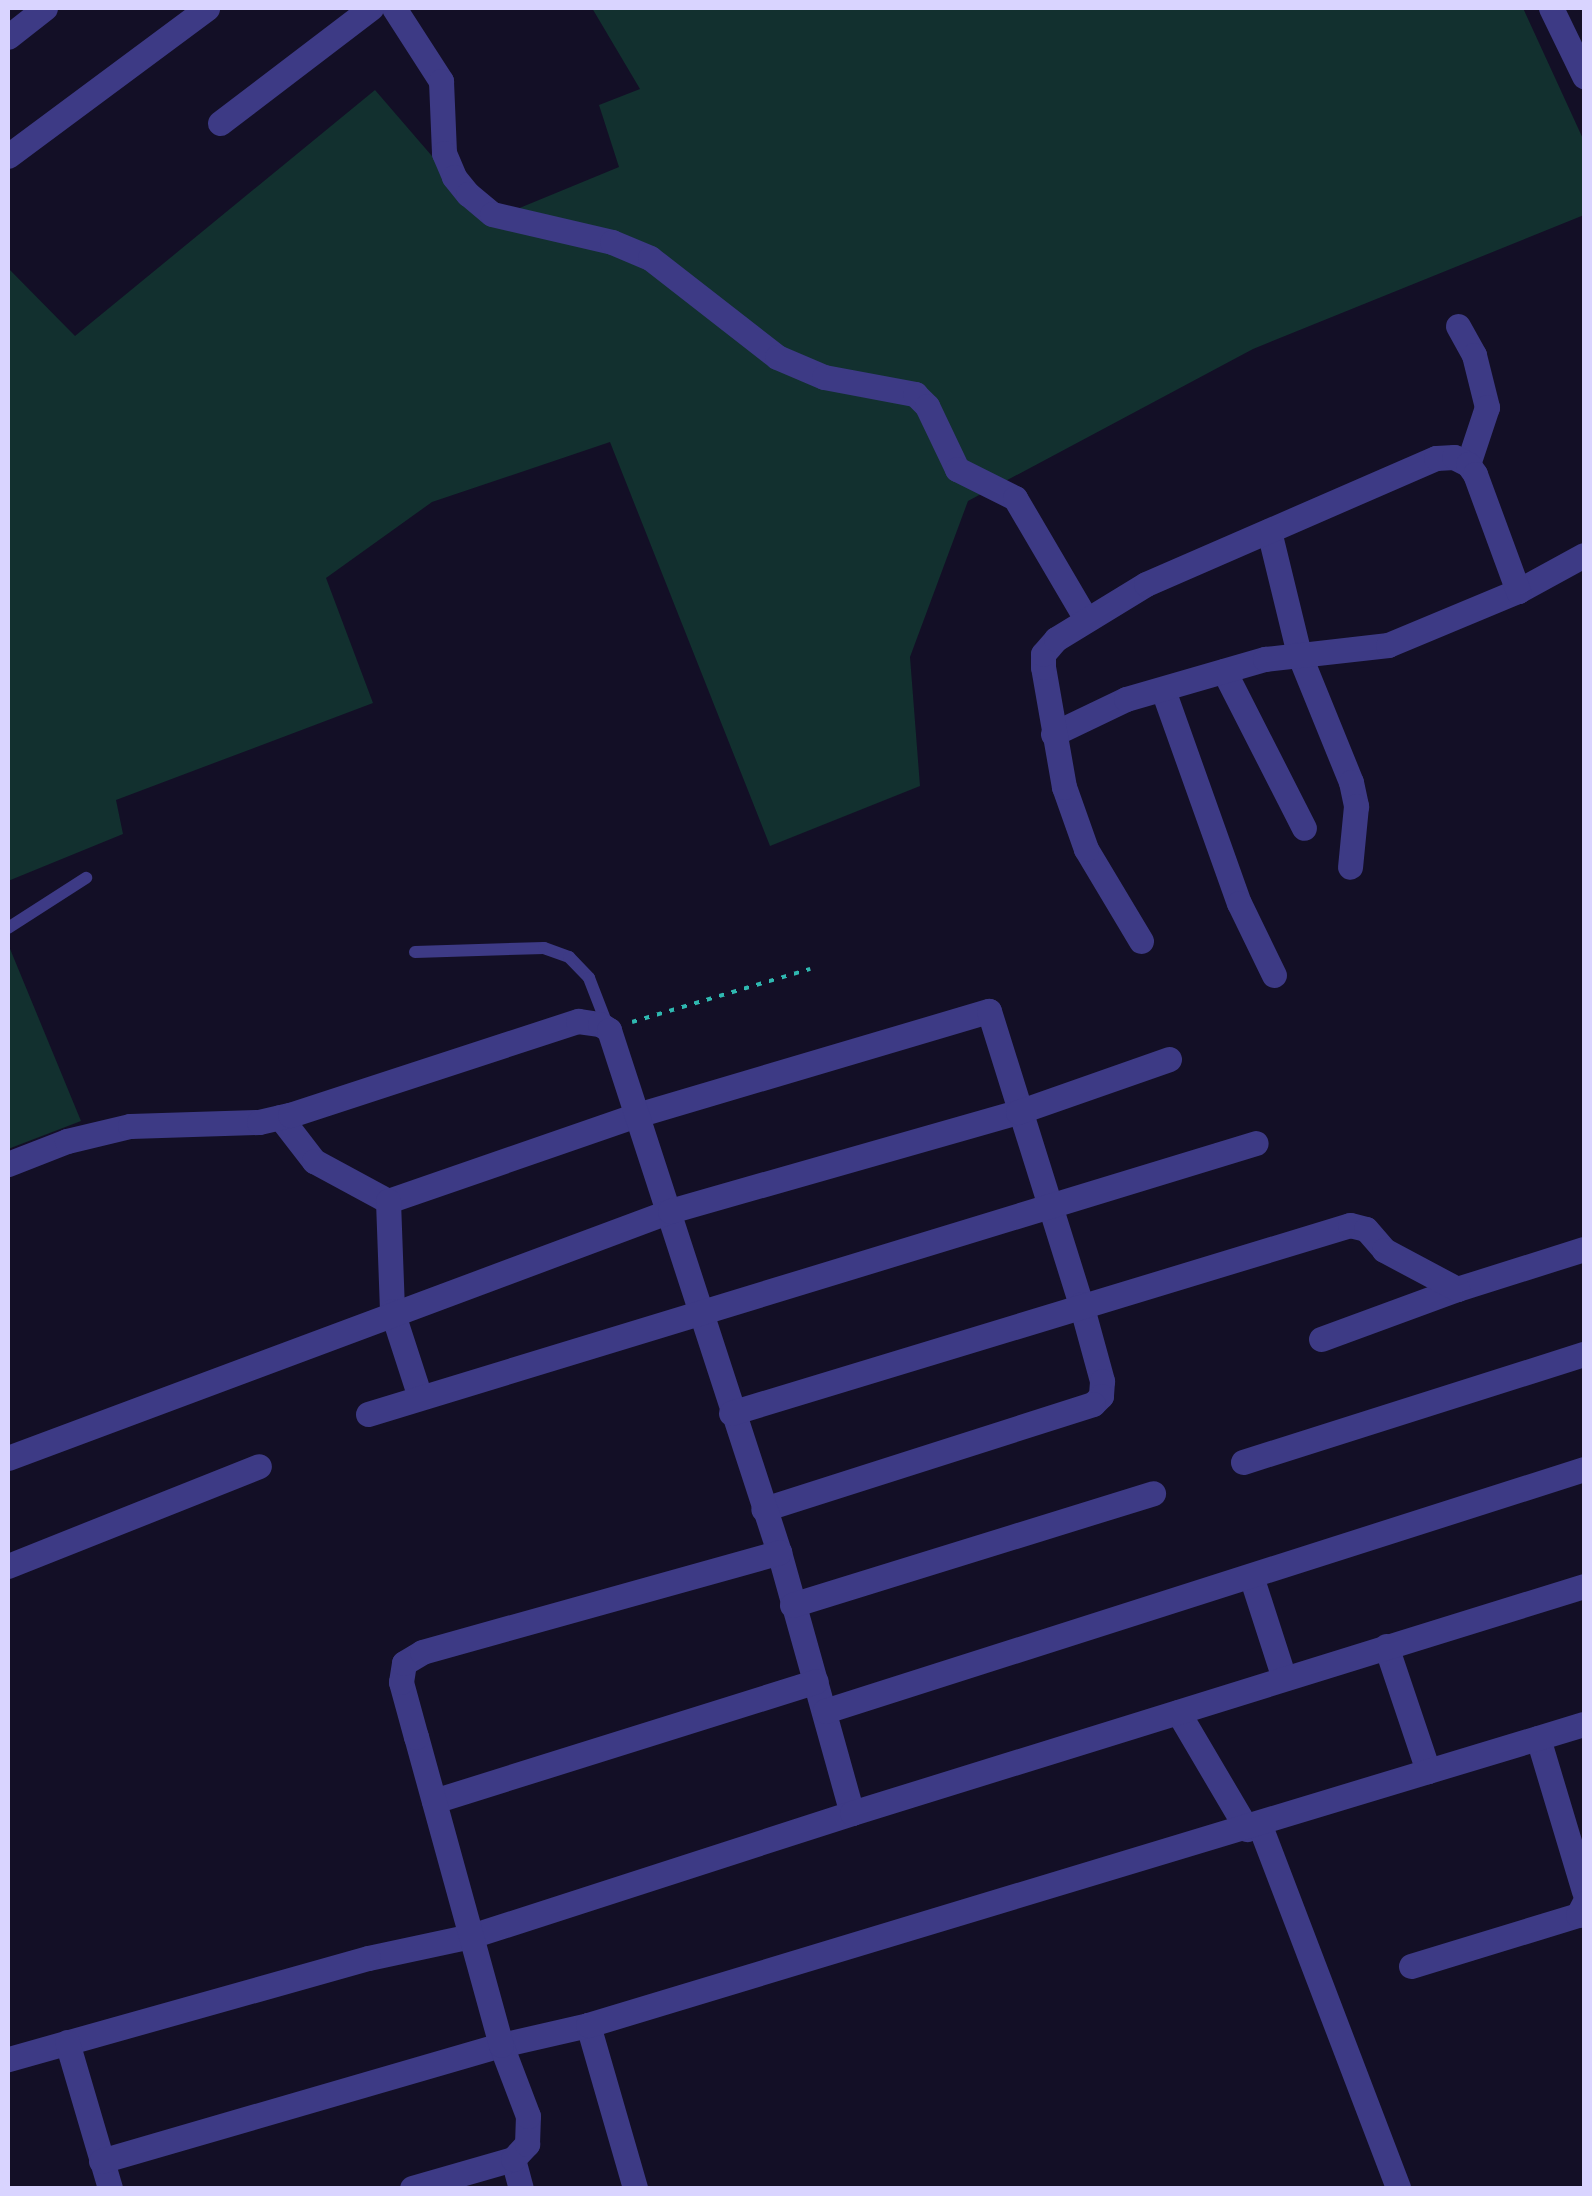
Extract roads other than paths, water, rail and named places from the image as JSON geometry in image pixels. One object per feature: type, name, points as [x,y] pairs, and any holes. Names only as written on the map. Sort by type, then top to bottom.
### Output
[{"type":"street","points":[[8,37],[45,8]]},
{"type":"street","points":[[8,156],[207,8]]},
{"type":"street","points":[[220,122],[371,8]]},
{"type":"street","points":[[394,8],[441,81],[444,154],[454,178],[468,194],[492,214],[612,242],[650,258],[777,356],[824,377],[915,394],[927,406],[957,469],[1015,498],[1086,618]]},
{"type":"street","points":[[1551,8],[1584,76]]},
{"type":"street","points":[[1458,326],[1474,355],[1486,406],[1468,464],[1518,591]]},
{"type":"street","points":[[1140,941],[1086,848],[1064,788],[1043,654],[1086,618],[1146,584],[1436,458],[1454,457],[1468,464]]},
{"type":"street","points":[[1269,531],[1299,654],[1351,782],[1356,806],[1350,866]]},
{"type":"street","points":[[1053,734],[1126,700],[1224,671],[1299,654],[1388,646],[1518,591],[1584,556]]},
{"type":"street","points":[[1224,671],[1304,828]]},
{"type":"street","points":[[1163,690],[1239,902],[1274,975]]},
{"type":"street","points":[[280,1117],[314,1162],[388,1201],[637,1115],[989,1011],[1081,1304],[1102,1381],[1100,1396],[1093,1404],[762,1508]]},
{"type":"street","points":[[8,1164],[67,1141],[130,1126],[245,1123],[280,1117],[578,1021],[600,1024],[608,1030],[779,1552],[852,1813]]},
{"type":"street","points":[[8,1458],[392,1311],[670,1211],[1018,1112],[1169,1059]]},
{"type":"street","points":[[368,1414],[1256,1143]]},
{"type":"street","points":[[388,1201],[392,1311],[420,1396]]},
{"type":"street","points":[[731,1412],[1350,1225],[1366,1230],[1384,1250],[1457,1289]]},
{"type":"street","points":[[1321,1340],[1457,1289],[1584,1249]]},
{"type":"street","points":[[1243,1462],[1584,1354]]},
{"type":"street","points":[[8,1566],[259,1466]]},
{"type":"street","points":[[825,1711],[1584,1469]]},
{"type":"street","points":[[792,1606],[1153,1493]]},
{"type":"street","points":[[412,2188],[513,2159],[528,2144],[528,2116],[501,2044],[401,1682],[404,1663],[422,1652],[779,1552]]},
{"type":"street","points":[[1251,1576],[1284,1678]]},
{"type":"street","points":[[8,2059],[368,1958],[471,1936],[852,1813],[1584,1586]]},
{"type":"street","points":[[1386,1646],[1428,1771]]},
{"type":"street","points":[[434,1801],[816,1681]]},
{"type":"street","points":[[1178,1712],[1254,1827],[1398,2188]]},
{"type":"street","points":[[102,2161],[501,2044],[588,2025],[1254,1827],[1584,1724]]},
{"type":"street","points":[[1538,1738],[1584,1891]]},
{"type":"street","points":[[1411,1966],[1578,1915],[1584,1903]]},
{"type":"street","points":[[588,2025],[634,2188]]},
{"type":"street","points":[[67,2042],[110,2188]]},
{"type":"street","points":[[513,2159],[521,2188]]},
{"type":"lane","points":[[8,928],[86,878]]},
{"type":"lane","points":[[415,952],[544,948],[569,957],[588,978],[608,1030]]}]
